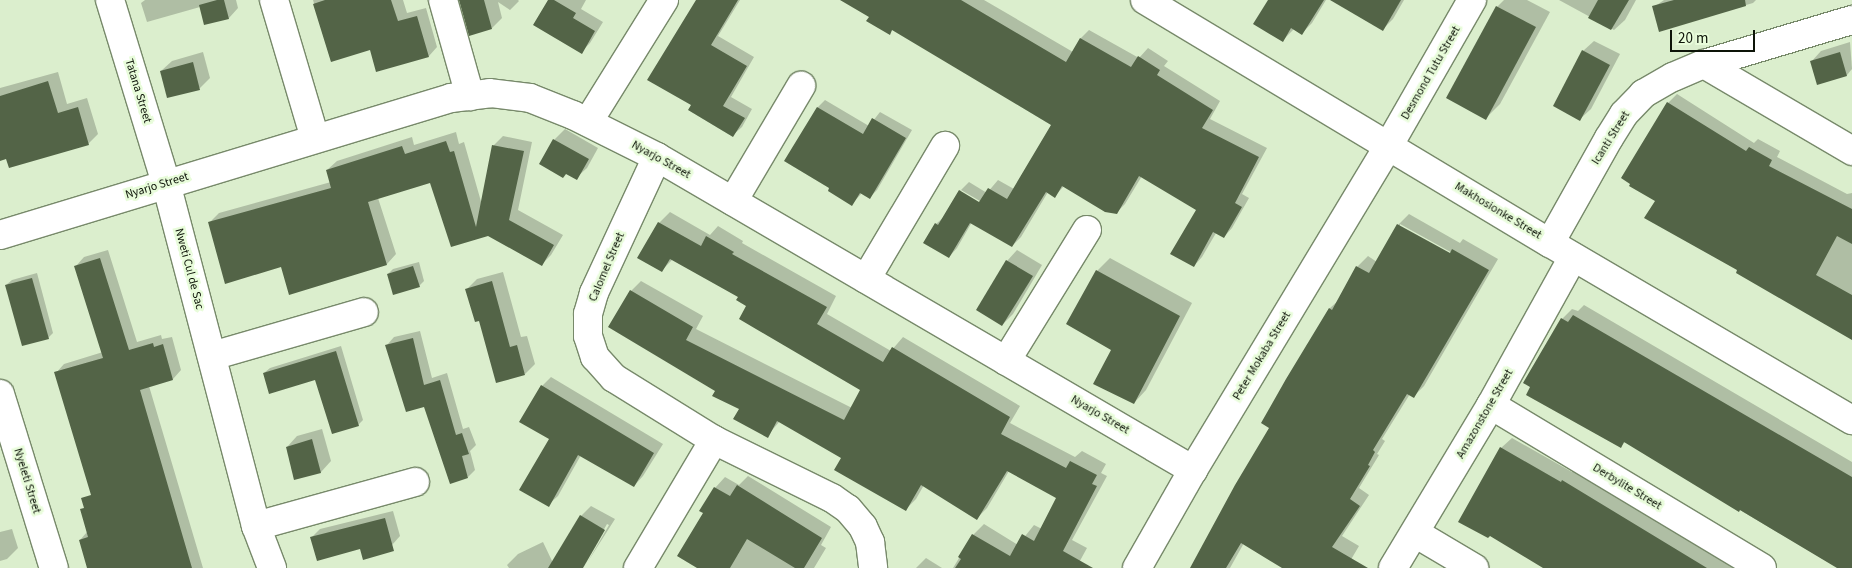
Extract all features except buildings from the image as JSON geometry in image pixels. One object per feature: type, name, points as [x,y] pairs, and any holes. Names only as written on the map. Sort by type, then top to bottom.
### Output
[{"type":"street","name":"Tatana Street","points":[[110,0],[166,183]]},
{"type":"street","points":[[274,0],[315,138]]},
{"type":"street","points":[[443,0],[470,96]]},
{"type":"street","points":[[588,122],[664,0]]},
{"type":"street","name":"Makhosionke Street","points":[[1145,0],[1573,257],[1852,420]]},
{"type":"street","name":"Desmond Tutu Street","points":[[1390,146],[1472,0]]},
{"type":"street","name":"Icanti Street","points":[[1550,243],[1624,114],[1643,94],[1673,77],[1704,64],[1852,20]]},
{"type":"street","points":[[1704,64],[1852,151]]},
{"type":"street","points":[[732,201],[800,86]]},
{"type":"street","name":"Nyarjo Street","points":[[0,235],[406,110],[451,98],[490,93],[530,98],[588,122],[657,157],[1193,470]]},
{"type":"street","points":[[866,278],[945,146]]},
{"type":"street","name":"Peter Mokaba Street","points":[[1137,568],[1193,470],[1390,146]]},
{"type":"street","name":"Calomel Street","points":[[657,157],[594,293],[588,314],[588,336],[595,357],[614,378],[714,440],[832,498],[848,509],[863,527],[870,542],[873,568]]},
{"type":"street","name":"Nweti Cul de Sac","points":[[166,183],[256,526],[272,568]]},
{"type":"street","points":[[1006,361],[1087,230]]},
{"type":"street","name":"Amazonstone Street","points":[[1393,568],[1492,405],[1573,257]]},
{"type":"street","points":[[212,356],[364,312]]},
{"type":"street","name":"Nyeleti Street","points":[[0,394],[54,568]]},
{"type":"street","name":"Derbylite Street","points":[[1492,405],[1762,568]]},
{"type":"street","points":[[638,568],[714,440]]},
{"type":"street","points":[[256,526],[415,482]]},
{"type":"street","points":[[1414,533],[1474,568]]}]
